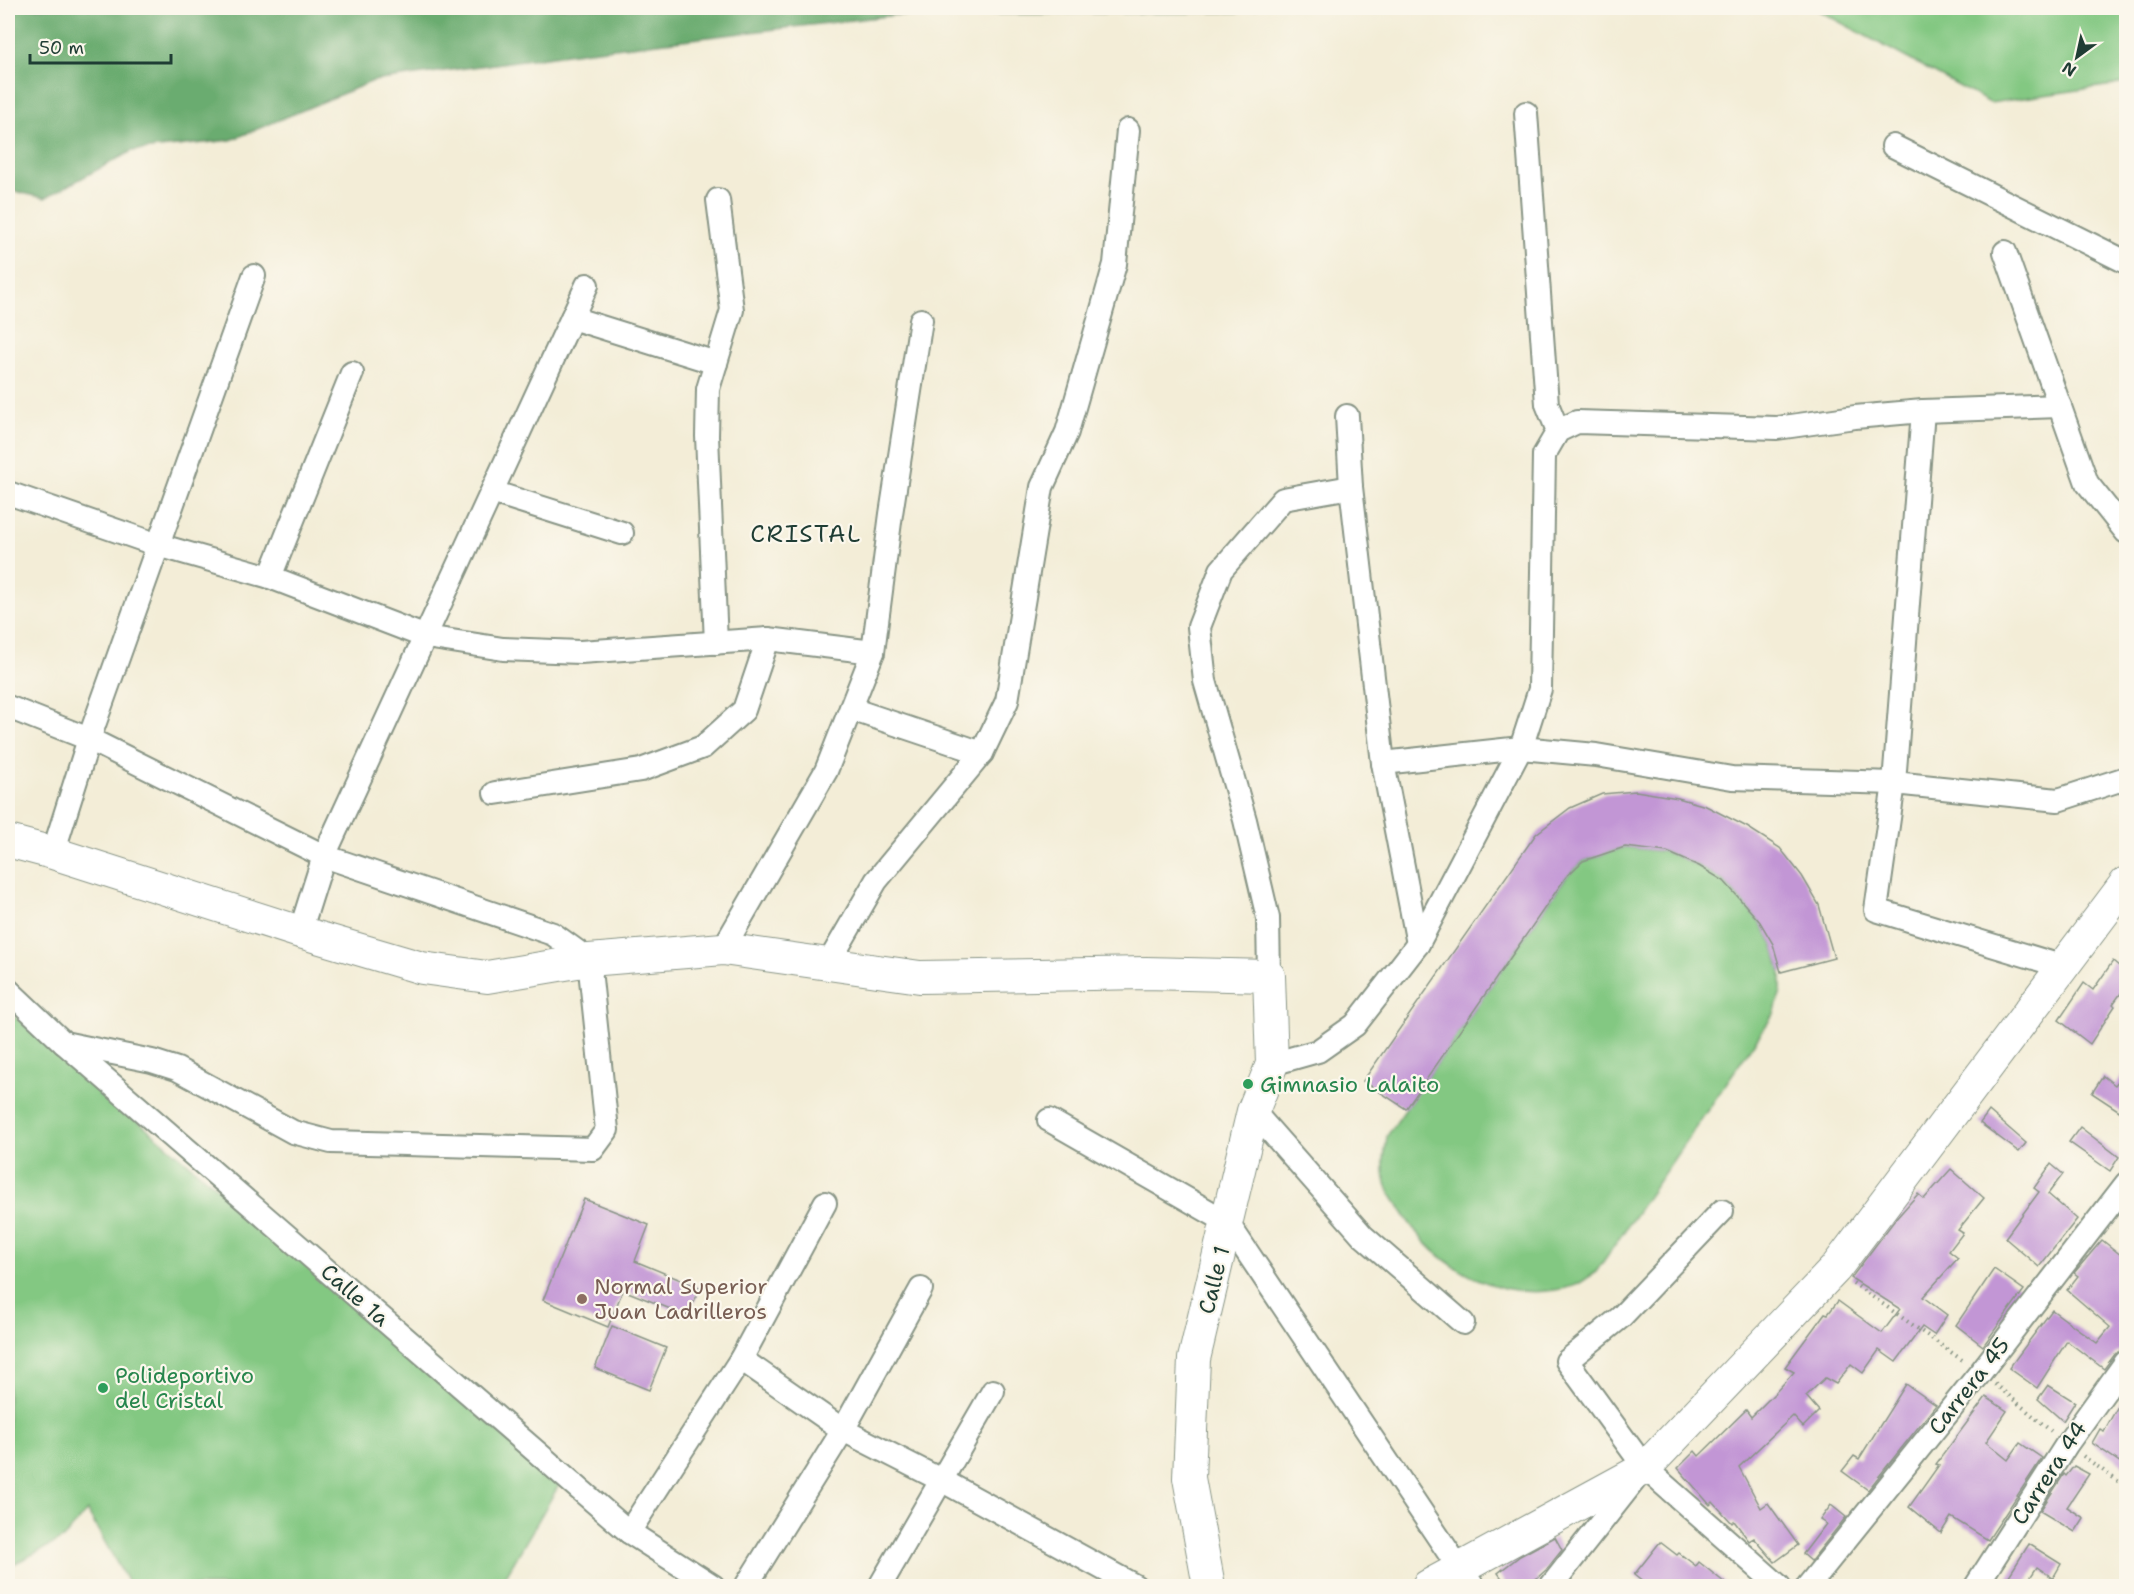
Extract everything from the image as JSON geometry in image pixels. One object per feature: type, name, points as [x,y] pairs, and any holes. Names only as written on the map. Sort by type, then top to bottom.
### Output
[{"type":"main road","points":[[8,841],[422,968],[487,977],[589,960],[723,949],[920,977],[1146,973],[1269,976]]},
{"type":"main road","points":[[1428,1587],[1466,1577],[1645,1468],[1835,1269],[2127,883]]},
{"type":"main road","name":"Calle 1","points":[[1209,1587],[1189,1478],[1194,1359],[1253,1111],[1272,1064],[1269,976]]},
{"type":"street","points":[[1526,113],[1547,405],[1557,430]]},
{"type":"street","points":[[828,964],[876,881],[981,753],[1007,701],[1042,487],[1067,432],[1115,264],[1128,130]]},
{"type":"street","points":[[1893,146],[2127,262]]},
{"type":"street","points":[[716,643],[707,436],[708,389],[732,310],[718,200]]},
{"type":"street","points":[[2005,252],[2087,483],[2127,532]]},
{"type":"street","points":[[53,853],[89,739],[254,276]]},
{"type":"street","points":[[300,932],[324,856],[587,285]]},
{"type":"street","points":[[572,318],[716,363]]},
{"type":"street","points":[[723,949],[826,771],[873,652],[891,514],[921,320]]},
{"type":"street","points":[[270,577],[352,373]]},
{"type":"street","points":[[1272,1064],[1318,1051],[1355,1025],[1418,944],[1521,748],[1540,688],[1544,455],[1557,430],[1577,422],[1777,428],[1855,417],[1923,411],[2060,406]]},
{"type":"street","points":[[1923,411],[1894,783],[1876,910],[2064,967]]},
{"type":"street","points":[[1347,416],[1351,487],[1383,763],[1418,944]]},
{"type":"street","points":[[1269,976],[1268,918],[1245,820],[1205,681],[1199,627],[1221,570],[1283,499],[1351,487]]},
{"type":"street","points":[[492,492],[621,533]]},
{"type":"street","points":[[8,493],[158,545],[270,577],[426,637],[503,649],[580,652],[768,639],[873,652]]},
{"type":"street","points":[[495,793],[641,770],[703,747],[744,710],[768,639]]},
{"type":"street","points":[[8,707],[89,739],[324,856],[553,934],[589,960],[607,1130],[593,1149],[331,1142],[293,1132],[177,1069],[152,1061],[64,1044]]},
{"type":"street","points":[[851,709],[981,753]]},
{"type":"street","points":[[1383,763],[1521,748],[1596,755],[1732,778],[1894,783],[2058,800],[2127,778]]},
{"type":"street","name":"Calle 1a","points":[[8,990],[64,1044],[629,1532],[713,1587]]},
{"type":"street","points":[[1253,1111],[1363,1236],[1463,1323]]},
{"type":"street","points":[[1049,1120],[1227,1222],[1466,1577]]},
{"type":"street","name":"Carrera 45","points":[[1808,1587],[1980,1373],[2127,1184]]},
{"type":"street","points":[[629,1532],[741,1359],[825,1203]]},
{"type":"street","points":[[1722,1210],[1621,1317],[1567,1361],[1645,1468],[1779,1587]]},
{"type":"street","points":[[746,1587],[843,1430],[921,1289]]},
{"type":"street","points":[[741,1359],[843,1430],[943,1481],[1135,1587]]},
{"type":"street","name":"Carrera 44","points":[[1976,1587],[2067,1444],[2127,1362]]},
{"type":"street","points":[[880,1587],[993,1391]]},
{"type":"street","points":[[1551,1587],[1645,1468]]},
{"type":"green space","points":[[8,8],[1258,8],[1239,12],[896,15],[589,51],[373,81],[231,140],[132,151],[45,198],[8,190]]},
{"type":"green space","points":[[1814,8],[2126,8],[2126,83],[1990,103]]},
{"type":"green space","points":[[1625,847],[1667,852],[1699,866],[1724,881],[1760,922],[1773,944],[1781,972],[1781,991],[1774,1014],[1596,1272],[1576,1285],[1547,1291],[1522,1291],[1497,1286],[1474,1278],[1453,1265],[1433,1250],[1416,1231],[1390,1192],[1385,1180],[1387,1136],[1566,877],[1583,861]]},
{"type":"green space","points":[[8,1011],[310,1266],[559,1485],[500,1586],[130,1586],[87,1511],[63,1539],[8,1567]]},
{"type":"building","points":[[1636,791],[1678,798],[1706,806],[1747,827],[1780,848],[1802,876],[1819,905],[1834,958],[1781,972],[1773,944],[1760,922],[1724,881],[1699,866],[1667,852],[1625,847],[1583,861],[1566,877],[1406,1109],[1363,1081],[1536,834],[1570,808],[1602,794]]},
{"type":"building","points":[[2113,961],[2127,973],[2127,985],[2090,1044],[2059,1020],[2084,983],[2093,990]]},
{"type":"building","points":[[2127,1070],[2127,1116],[2092,1093],[2103,1076],[2115,1085]]},
{"type":"building","points":[[1989,1111],[2026,1143],[2019,1152],[1980,1123]]},
{"type":"building","points":[[2080,1127],[2119,1157],[2110,1171],[2069,1142]]},
{"type":"building","points":[[2051,1164],[2063,1174],[2048,1194],[2077,1219],[2039,1267],[2005,1238],[2039,1192],[2034,1188]]},
{"type":"building","points":[[1951,1169],[1984,1198],[1958,1230],[1963,1233],[1949,1251],[1958,1258],[1923,1297],[1947,1315],[1934,1335],[1922,1327],[1896,1362],[1879,1350],[1863,1373],[1851,1364],[1836,1384],[1825,1378],[1806,1396],[1819,1411],[1803,1427],[1793,1416],[1739,1467],[1761,1508],[1768,1503],[1798,1545],[1775,1562],[1754,1538],[1749,1541],[1734,1521],[1732,1523],[1713,1502],[1710,1505],[1678,1468],[1695,1451],[1699,1456],[1746,1410],[1751,1417],[1775,1393],[1794,1372],[1785,1367],[1825,1313],[1828,1314],[1838,1301],[1882,1333],[1900,1309],[1851,1278],[1894,1221],[1918,1194],[1924,1199]]},
{"type":"building","points":[[584,1199],[649,1225],[635,1261],[700,1288],[688,1316],[623,1290],[608,1327],[543,1300]]},
{"type":"building","points":[[2102,1240],[2127,1260],[2127,1349],[2115,1354],[2104,1369],[2067,1341],[2037,1388],[2009,1368],[2052,1310],[2097,1343],[2110,1327],[2067,1290],[2078,1276],[2074,1273]]},
{"type":"building","points":[[1994,1269],[2024,1290],[1983,1346],[1956,1325]]},
{"type":"building","points":[[612,1326],[666,1348],[649,1390],[595,1368]]},
{"type":"building","points":[[1906,1384],[1936,1405],[1868,1490],[1842,1471],[1854,1456],[1859,1459]]},
{"type":"building","points":[[2048,1385],[2075,1402],[2063,1421],[2038,1399]]},
{"type":"building","points":[[2127,1390],[2127,1467],[2092,1443],[2100,1429],[2104,1431]]},
{"type":"building","points":[[1986,1397],[2007,1411],[1986,1442],[2008,1460],[2020,1443],[2042,1458],[1988,1540],[1951,1517],[1941,1533],[1909,1507],[1939,1465],[1936,1464]]},
{"type":"building","points":[[2074,1466],[2089,1474],[2067,1507],[2084,1518],[2075,1532],[2040,1511],[2064,1474],[2066,1476]]},
{"type":"building","points":[[1831,1505],[1846,1517],[1811,1561],[1803,1554],[1826,1524],[1820,1520]]},
{"type":"building","points":[[1555,1537],[1562,1550],[1536,1579],[1539,1581],[1538,1587],[1508,1587],[1498,1573],[1520,1556]]},
{"type":"building","points":[[1660,1542],[1696,1566],[1699,1562],[1730,1587],[1649,1587],[1634,1575]]},
{"type":"building","points":[[2029,1544],[2061,1564],[2053,1578],[2037,1567],[2024,1587],[2002,1587]]},
{"type":"place","name":"Gimnasio Lalaito","points":[[1248,1084]]},
{"type":"place","name":"Normal Superior Juan Ladrilleros","points":[[582,1299]]},
{"type":"place","name":"Polideportivo del Cristal","points":[[103,1388]]},
{"type":"district","name":"CRISTAL","points":[[806,534]]}]
